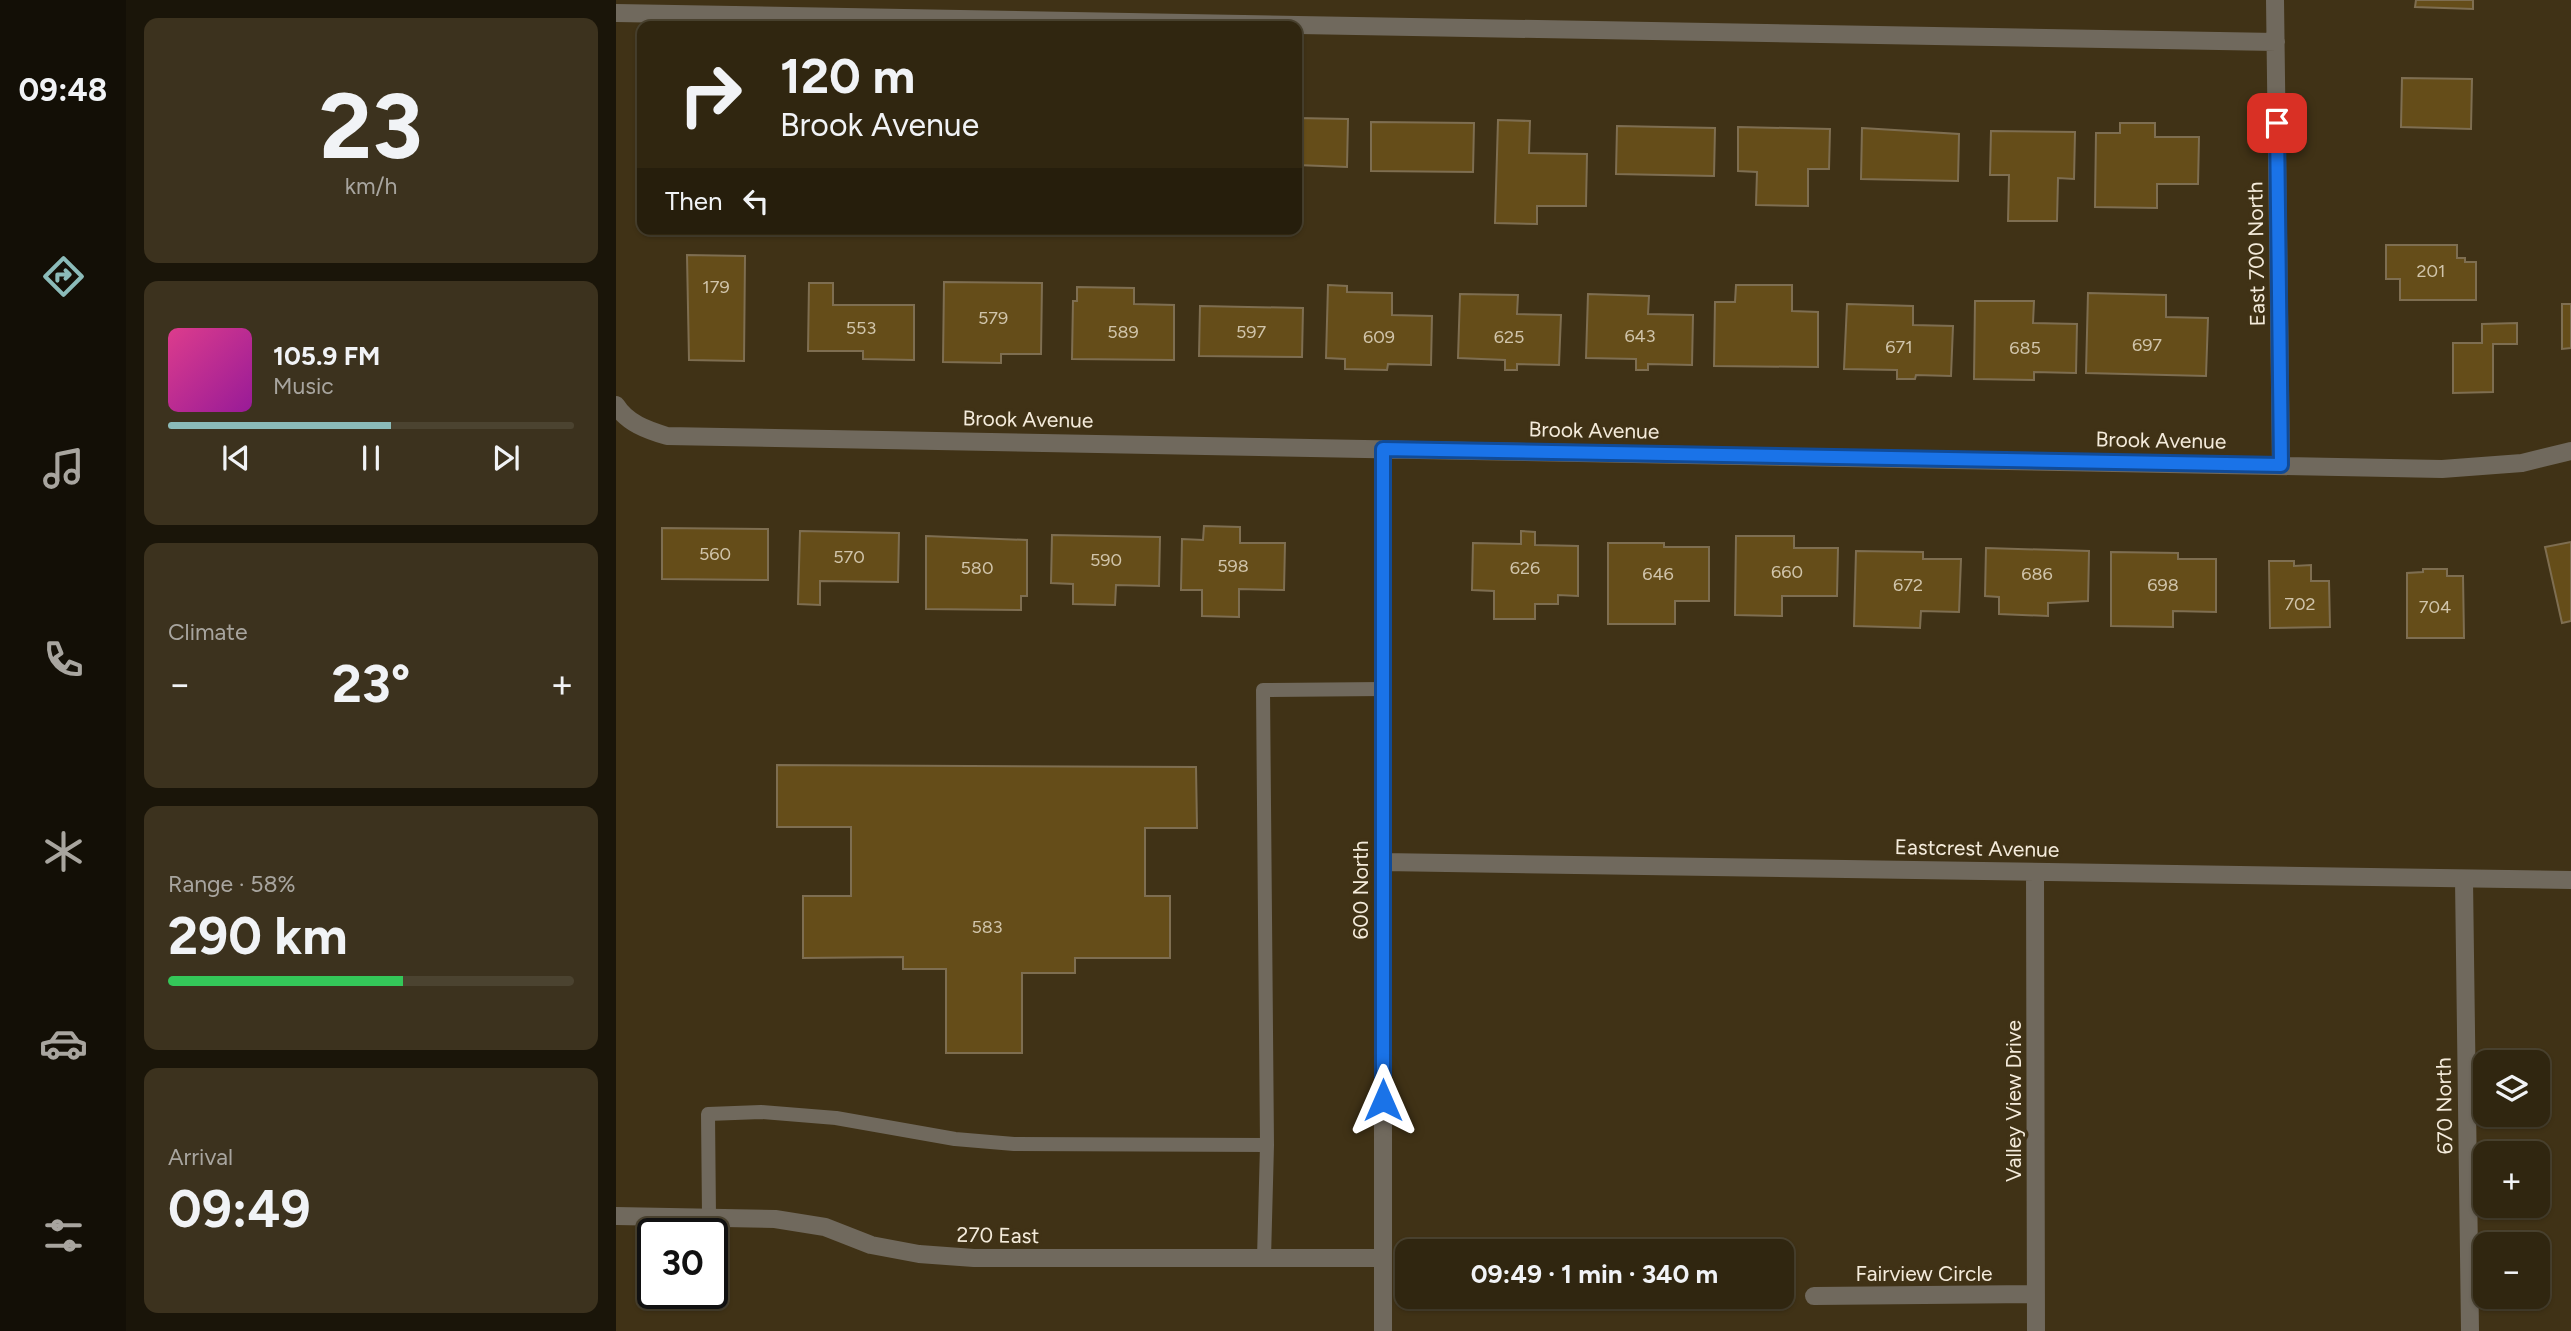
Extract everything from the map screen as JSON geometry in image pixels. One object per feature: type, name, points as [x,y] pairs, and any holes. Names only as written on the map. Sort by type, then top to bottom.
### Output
[{"type":"street","name":"East 700 North","points":[[2275,0],[2281,465]]},
{"type":"street","points":[[616,13],[1074,21]]},
{"type":"street","points":[[1302,25],[2276,42]]},
{"type":"street","name":"Brook Avenue","points":[[619,409],[644,429],[667,436],[2482,468],[2522,463],[2571,451]]},
{"type":"street","name":"600 North","points":[[1383,449],[1383,1331]]},
{"type":"street","name":"Eastcrest Avenue","points":[[1383,862],[2571,880]]},
{"type":"street","name":"Valley View Drive","points":[[2035,872],[2036,1331]]},
{"type":"street","name":"670 North","points":[[2465,880],[2470,1331]]},
{"type":"street","name":"270 East","points":[[616,1216],[775,1219],[824,1227],[871,1245],[919,1254],[974,1258],[1383,1258]]},
{"type":"street","name":"Fairview Circle","points":[[1814,1296],[2036,1294]]},
{"type":"lane","points":[[1264,1258],[1267,1145],[1263,690],[1383,689]]},
{"type":"lane","points":[[709,1216],[708,1114],[761,1112],[836,1118],[955,1139],[1014,1143],[1267,1145]]},
{"type":"building","points":[[2416,0],[2473,0],[2473,9],[2415,7]]},
{"type":"building","points":[[2402,78],[2472,79],[2471,129],[2401,127]]},
{"type":"building","points":[[1302,118],[1348,119],[1347,167],[1302,165]]},
{"type":"building","points":[[1498,120],[1530,121],[1529,153],[1587,154],[1586,206],[1537,206],[1537,224],[1495,223]]},
{"type":"building","points":[[1371,122],[1474,123],[1473,172],[1371,171]]},
{"type":"building","points":[[2120,123],[2155,123],[2155,137],[2199,137],[2198,184],[2157,184],[2157,208],[2095,207],[2096,133],[2120,133]]},
{"type":"building","points":[[1617,126],[1715,128],[1714,176],[1616,174]]},
{"type":"building","points":[[1738,127],[1830,129],[1829,169],[1808,169],[1808,206],[1756,205],[1757,172],[1738,171]]},
{"type":"building","points":[[1862,128],[1959,134],[1958,181],[1861,179]]},
{"type":"building","points":[[1991,131],[2075,132],[2074,179],[2058,178],[2057,221],[2008,221],[2009,175],[1990,175]]},
{"type":"building","points":[[2386,245],[2457,245],[2457,258],[2465,258],[2465,262],[2476,262],[2476,300],[2400,300],[2400,279],[2386,279]]},
{"type":"building","points":[[687,255],[745,256],[744,361],[689,360]]},
{"type":"building","points":[[944,282],[1042,283],[1041,354],[1001,354],[1001,363],[943,362]]},
{"type":"building","points":[[809,283],[833,283],[833,305],[914,305],[914,360],[863,359],[863,351],[808,351]]},
{"type":"building","points":[[1328,285],[1347,286],[1347,292],[1392,293],[1392,315],[1432,316],[1431,365],[1388,364],[1387,370],[1345,369],[1345,359],[1326,358]]},
{"type":"building","points":[[1736,285],[1792,285],[1792,311],[1818,312],[1818,367],[1714,366],[1715,302],[1735,302]]},
{"type":"building","points":[[1077,287],[1134,288],[1134,304],[1174,305],[1174,360],[1072,359],[1073,301],[1077,301]]},
{"type":"building","points":[[2088,293],[2166,295],[2166,317],[2208,318],[2206,376],[2086,373]]},
{"type":"building","points":[[1460,294],[1518,295],[1517,314],[1561,315],[1559,365],[1517,364],[1517,370],[1505,370],[1505,360],[1458,358]]},
{"type":"building","points":[[1588,294],[1649,296],[1648,314],[1693,315],[1692,365],[1648,364],[1648,370],[1636,370],[1636,359],[1586,358]]},
{"type":"building","points":[[1975,301],[2034,301],[2033,323],[2077,324],[2076,373],[2034,372],[2034,380],[1974,379]]},
{"type":"building","points":[[1847,304],[1913,306],[1913,325],[1953,326],[1951,376],[1916,375],[1915,379],[1897,379],[1897,370],[1844,369]]},
{"type":"building","points":[[2562,304],[2571,304],[2571,348],[2562,349]]},
{"type":"building","points":[[1200,306],[1303,308],[1302,357],[1199,356]]},
{"type":"building","points":[[2517,323],[2517,344],[2493,344],[2493,392],[2453,393],[2453,343],[2482,343],[2482,324]]},
{"type":"building","points":[[1204,526],[1240,527],[1240,543],[1285,543],[1284,590],[1239,589],[1239,617],[1202,616],[1202,590],[1181,590],[1182,539],[1203,540]]},
{"type":"building","points":[[662,528],[768,529],[768,580],[662,579]]},
{"type":"building","points":[[800,531],[899,533],[898,582],[820,581],[820,605],[798,604]]},
{"type":"building","points":[[1521,531],[1535,532],[1535,545],[1578,546],[1578,596],[1558,595],[1558,604],[1535,604],[1535,619],[1494,619],[1494,591],[1472,590],[1473,543],[1521,544]]},
{"type":"building","points":[[1052,535],[1160,537],[1159,586],[1116,585],[1115,605],[1073,604],[1073,584],[1051,583]]},
{"type":"building","points":[[926,536],[1027,540],[1027,596],[1021,596],[1021,610],[926,609]]},
{"type":"building","points":[[1736,536],[1794,536],[1794,548],[1838,548],[1837,596],[1782,596],[1782,616],[1735,615]]},
{"type":"building","points":[[2571,542],[2571,621],[2562,623],[2545,547]]},
{"type":"building","points":[[1608,543],[1664,543],[1664,547],[1709,547],[1709,601],[1675,601],[1675,624],[1608,624]]},
{"type":"building","points":[[1986,548],[2089,551],[2088,601],[2048,603],[2048,616],[1999,614],[1999,597],[1985,596]]},
{"type":"building","points":[[1856,551],[1923,552],[1923,559],[1961,559],[1959,612],[1921,611],[1920,628],[1854,626]]},
{"type":"building","points":[[2111,552],[2178,553],[2178,559],[2216,559],[2216,612],[2173,611],[2173,627],[2111,626]]},
{"type":"building","points":[[2269,561],[2294,561],[2294,566],[2311,565],[2311,581],[2329,581],[2330,627],[2270,628]]},
{"type":"building","points":[[2423,569],[2447,569],[2447,576],[2463,576],[2464,638],[2407,638],[2407,573],[2423,572]]},
{"type":"building","points":[[777,765],[1196,767],[1197,828],[1145,828],[1145,896],[1170,896],[1170,958],[1075,958],[1075,973],[1022,973],[1022,1053],[946,1053],[946,969],[903,969],[903,957],[803,958],[803,896],[851,896],[851,827],[777,827]]},
{"type":"route","points":[[1383,1100],[1383,449],[2281,465],[2277,123]]}]
